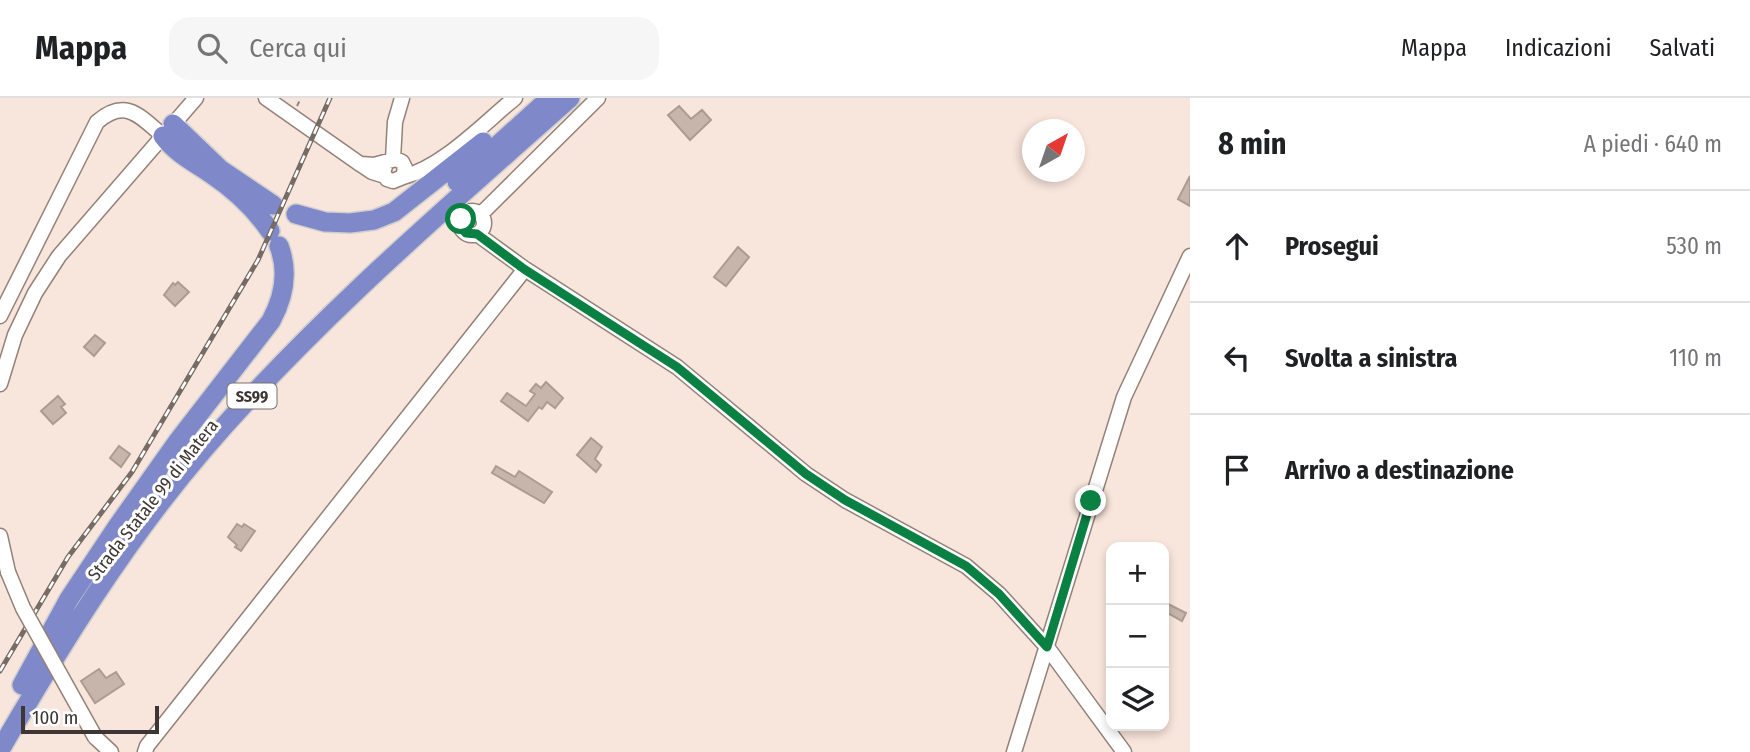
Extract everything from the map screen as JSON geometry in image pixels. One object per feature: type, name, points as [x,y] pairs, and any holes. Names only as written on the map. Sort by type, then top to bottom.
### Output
[{"type":"highway","points":[[296,214],[325,222],[350,223],[374,220],[394,212],[539,98]]},
{"type":"highway","name":"Strada Statale 99 di Matera","points":[[0,725],[22,685],[99,568],[194,442],[260,368],[328,301],[550,98]]},
{"type":"highway","name":"SS99","points":[[0,750],[107,574],[204,449],[335,310],[570,98]]},
{"type":"highway","points":[[168,130],[273,205]]},
{"type":"highway","points":[[22,685],[69,599],[117,527],[178,441],[271,321],[278,308],[285,282],[285,269],[274,238],[258,213],[208,172],[184,158],[168,130]]},
{"type":"street","points":[[0,384],[15,335],[59,256],[196,98]]},
{"type":"street","points":[[266,98],[360,164],[394,168],[429,166],[515,98]]},
{"type":"street","points":[[394,168],[395,122],[402,98]]},
{"type":"street","points":[[481,215],[598,98]]},
{"type":"street","points":[[0,316],[97,122],[108,112],[128,110],[168,130]]},
{"type":"street","points":[[477,234],[484,225],[481,215],[474,211],[466,213],[460,223],[466,233],[477,234],[524,269],[677,367],[806,474],[845,500],[966,566],[999,594],[1047,647],[1124,752]]},
{"type":"street","points":[[1014,752],[1124,397],[1190,256]]},
{"type":"street","points":[[142,750],[524,269]]},
{"type":"street","points":[[0,536],[8,572],[23,608],[97,744],[111,752]]},
{"type":"building","points":[[679,106],[691,119],[702,110],[711,120],[690,140],[668,115]]},
{"type":"building","points":[[1190,176],[1190,206],[1178,199]]},
{"type":"building","points":[[738,247],[749,257],[726,286],[714,277]]},
{"type":"building","points":[[178,282],[189,292],[175,306],[164,295],[173,283],[175,285]]},
{"type":"building","points":[[95,335],[105,343],[94,356],[84,347]]},
{"type":"building","points":[[546,382],[563,398],[555,408],[547,402],[542,409],[539,407],[528,421],[501,401],[507,393],[526,406],[535,394],[530,391],[536,384],[541,388]]},
{"type":"building","points":[[58,396],[65,404],[61,407],[66,413],[53,424],[41,411]]},
{"type":"building","points":[[591,438],[602,447],[595,459],[601,465],[596,472],[577,455]]},
{"type":"building","points":[[119,446],[130,454],[121,467],[110,458]]},
{"type":"building","points":[[496,466],[515,477],[519,471],[552,492],[544,503],[492,473]]},
{"type":"building","points":[[237,524],[242,527],[244,524],[255,531],[241,551],[228,537]]},
{"type":"building","points":[[1169,604],[1186,613],[1182,621],[1169,614]]},
{"type":"building","points":[[99,669],[106,678],[116,672],[124,684],[95,703],[81,681]]},
{"type":"railway","points":[[0,671],[68,557],[132,472],[258,260],[330,98]]},
{"type":"route","points":[[461,219],[461,227],[466,233],[477,234],[524,269],[677,367],[806,474],[845,500],[966,566],[999,594],[1047,647],[1091,501]]}]
